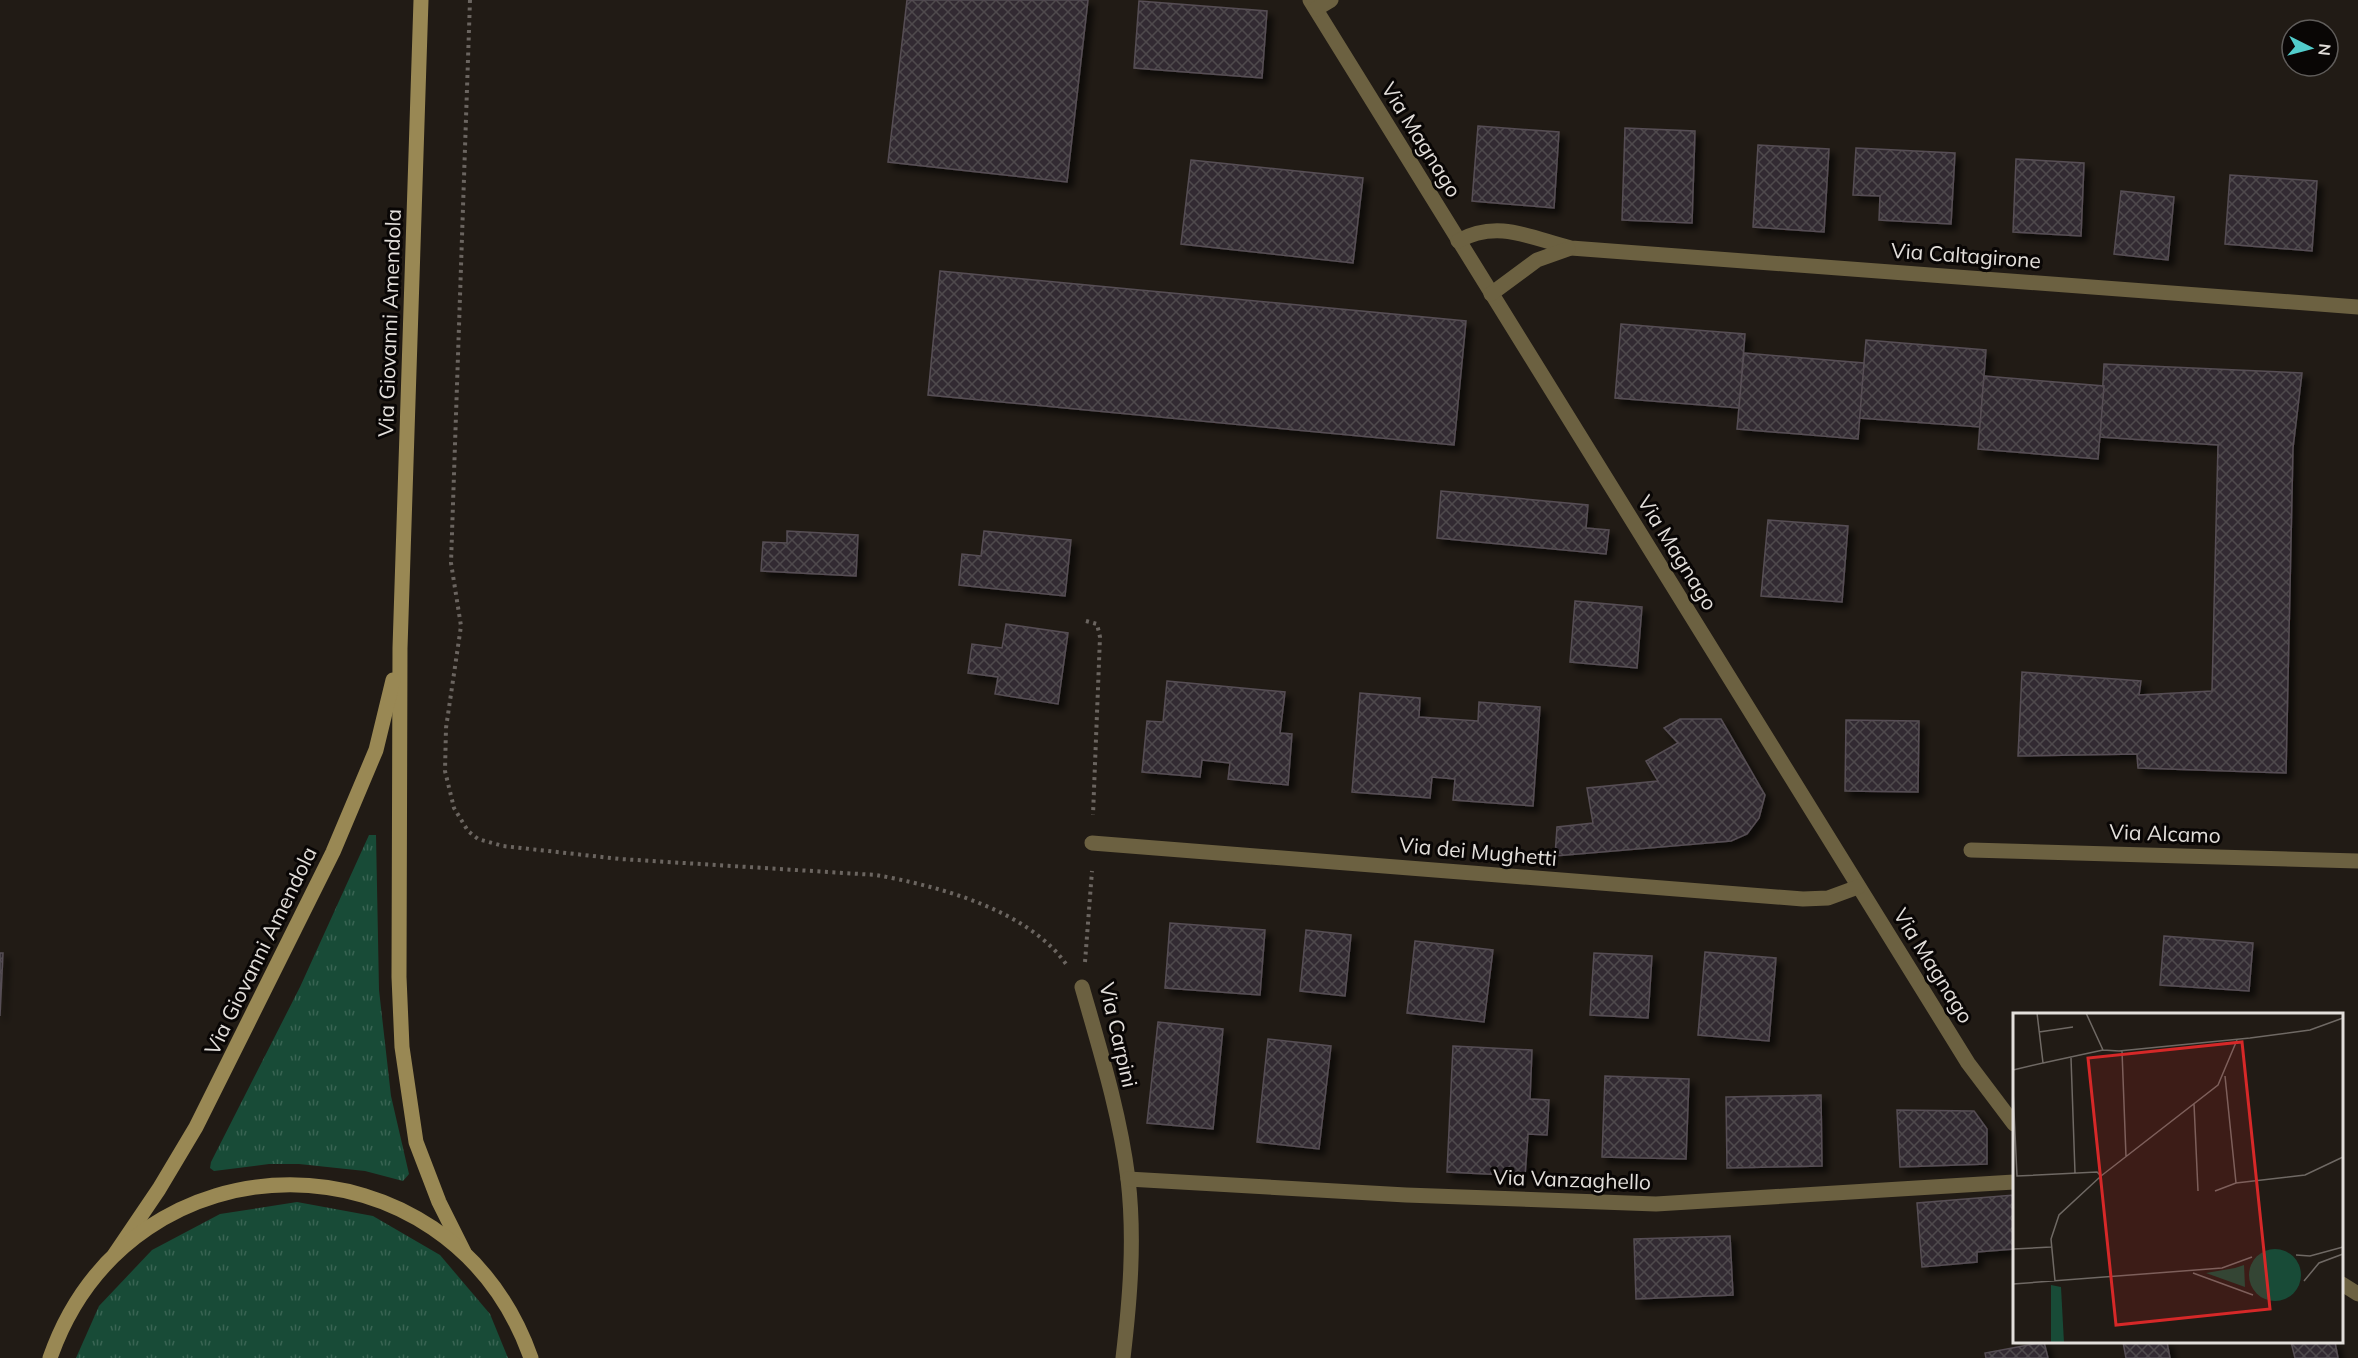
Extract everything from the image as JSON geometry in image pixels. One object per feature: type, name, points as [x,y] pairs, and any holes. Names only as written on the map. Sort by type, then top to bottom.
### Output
[{"type":"main road","name":"Via Giovanni Amendola","points":[[421,0],[400,648],[399,977],[402,1047],[416,1142],[439,1203],[464,1252]]},
{"type":"main road","name":"Via Giovanni Amendola","points":[[50,1358],[59,1331],[83,1290],[115,1254],[159,1189],[196,1127],[333,852],[376,750],[400,648]]},
{"type":"main road","name":"Via Giovanni Amendola","points":[[115,1254],[145,1229],[178,1210],[213,1195],[251,1186],[289,1183],[327,1186],[365,1194],[400,1208],[426,1223],[464,1252],[488,1278],[507,1307],[531,1358]]},
{"type":"street","points":[[1313,4],[1331,0]]},
{"type":"street","name":"Via Magnago","points":[[1313,4],[1968,1063],[2013,1123]]},
{"type":"street","name":"Via Caltagirone","points":[[1458,241],[1474,232],[1490,229],[1518,233],[1571,248],[2358,307]]},
{"type":"street","name":"Via Caltagirone","points":[[1491,294],[1537,260],[1571,248]]},
{"type":"street","name":"Via dei Mughetti","points":[[1092,843],[1803,899],[1828,898],[1858,886]]},
{"type":"street","name":"Via Alcamo","points":[[1971,850],[2358,861]]},
{"type":"street","name":"Via Carpini","points":[[1082,987],[1109,1088],[1128,1179],[1132,1276],[1123,1358]]},
{"type":"street","name":"Via Vanzaghello","points":[[1128,1179],[1406,1195],[1656,1204],[2013,1182]]},
{"type":"street","points":[[2343,1285],[2358,1294]]},
{"type":"path","points":[[470,0],[451,562],[461,626],[445,750],[449,789],[461,821],[478,839],[503,846],[620,859],[876,875],[902,879],[973,901],[1012,919],[1062,957],[1082,987]]},
{"type":"path","name":"Via Carpini","points":[[1082,987],[1091,896],[1100,637],[1096,624],[1086,621]]},
{"type":"green space","points":[[369,835],[376,835],[379,990],[391,1096],[409,1174],[403,1181],[365,1171],[299,1164],[269,1164],[214,1171],[210,1168],[211,1162],[300,987]]},
{"type":"green space","points":[[297,1202],[373,1216],[440,1255],[490,1314],[508,1358],[76,1358],[99,1306],[152,1250],[220,1214]]},
{"type":"building","points":[[907,0],[1088,0],[1067,182],[888,162]]},
{"type":"building","points":[[1139,1],[1267,11],[1262,78],[1134,68]]},
{"type":"building","points":[[1478,126],[1559,132],[1554,208],[1472,201]]},
{"type":"building","points":[[1625,128],[1695,131],[1692,223],[1622,220]]},
{"type":"building","points":[[1758,145],[1829,149],[1824,232],[1753,227]]},
{"type":"building","points":[[1856,148],[1955,153],[1951,224],[1879,220],[1880,196],[1853,195]]},
{"type":"building","points":[[2016,159],[2084,163],[2081,236],[2013,232]]},
{"type":"building","points":[[1191,160],[1363,178],[1353,263],[1181,244]]},
{"type":"building","points":[[2230,175],[2317,181],[2312,251],[2225,244]]},
{"type":"building","points":[[2121,191],[2174,197],[2168,260],[2114,254]]},
{"type":"building","points":[[940,271],[1466,321],[1454,445],[928,395]]},
{"type":"building","points":[[1621,324],[1745,334],[1739,408],[1615,398]]},
{"type":"building","points":[[1866,340],[1986,350],[1980,427],[1859,418]]},
{"type":"building","points":[[1744,353],[1864,363],[1858,439],[1737,429]]},
{"type":"building","points":[[2104,364],[2302,373],[2293,448],[2286,773],[2138,768],[2137,754],[2018,756],[2022,672],[2141,681],[2139,695],[2212,691],[2218,445],[2100,437]]},
{"type":"building","points":[[1984,376],[2104,386],[2098,459],[1978,449]]},
{"type":"building","points":[[1441,491],[1588,505],[1586,528],[1609,530],[1606,554],[1437,538]]},
{"type":"building","points":[[1768,520],[1848,526],[1842,602],[1761,596]]},
{"type":"building","points":[[787,531],[858,535],[856,576],[761,571],[763,542],[787,543]]},
{"type":"building","points":[[984,531],[1071,540],[1065,596],[959,585],[962,554],[981,556]]},
{"type":"building","points":[[1575,601],[1642,607],[1637,668],[1570,662]]},
{"type":"building","points":[[1006,624],[1068,633],[1058,704],[995,694],[998,677],[968,673],[972,644],[1002,648]]},
{"type":"building","points":[[1167,681],[1285,692],[1280,733],[1292,734],[1288,785],[1228,779],[1230,763],[1202,760],[1200,777],[1142,772],[1147,721],[1163,722]]},
{"type":"building","points":[[1360,693],[1420,698],[1419,717],[1478,721],[1479,702],[1540,707],[1533,806],[1453,800],[1455,779],[1432,777],[1430,798],[1352,792]]},
{"type":"building","points":[[1680,719],[1721,719],[1765,795],[1759,818],[1747,834],[1731,841],[1555,856],[1557,827],[1593,823],[1587,788],[1658,781],[1646,761],[1678,743],[1664,728]]},
{"type":"building","points":[[1846,720],[1919,721],[1918,792],[1845,791]]},
{"type":"building","points":[[1170,923],[1265,930],[1260,995],[1165,988]]},
{"type":"building","points":[[1306,930],[1351,935],[1345,996],[1300,991]]},
{"type":"building","points":[[2164,936],[2253,943],[2249,991],[2160,985]]},
{"type":"building","points":[[1415,941],[1493,950],[1484,1022],[1407,1013]]},
{"type":"building","points":[[1705,952],[1776,958],[1769,1041],[1698,1035]]},
{"type":"building","points":[[0,953],[3,953],[0,1016]]},
{"type":"building","points":[[1594,953],[1652,956],[1648,1018],[1590,1015]]},
{"type":"building","points":[[1158,1022],[1223,1029],[1213,1129],[1147,1123]]},
{"type":"building","points":[[1268,1039],[1331,1046],[1319,1149],[1257,1142]]},
{"type":"building","points":[[1453,1046],[1532,1050],[1530,1099],[1549,1100],[1547,1135],[1528,1134],[1525,1176],[1447,1172]]},
{"type":"building","points":[[1605,1076],[1689,1079],[1686,1159],[1602,1157]]},
{"type":"building","points":[[1821,1095],[1822,1166],[1727,1168],[1726,1097]]},
{"type":"building","points":[[1897,1110],[1974,1111],[1987,1129],[1987,1164],[1900,1167]]},
{"type":"building","points":[[2013,1195],[2013,1249],[1977,1252],[1977,1262],[1922,1267],[1917,1203]]},
{"type":"building","points":[[1730,1236],[1733,1295],[1636,1299],[1634,1239]]},
{"type":"building","points":[[2044,1343],[2048,1358],[1986,1358],[1985,1353]]},
{"type":"building","points":[[2123,1343],[2167,1343],[2170,1358],[2126,1358]]},
{"type":"building","points":[[2291,1343],[2335,1343],[2338,1358],[2295,1358]]}]
